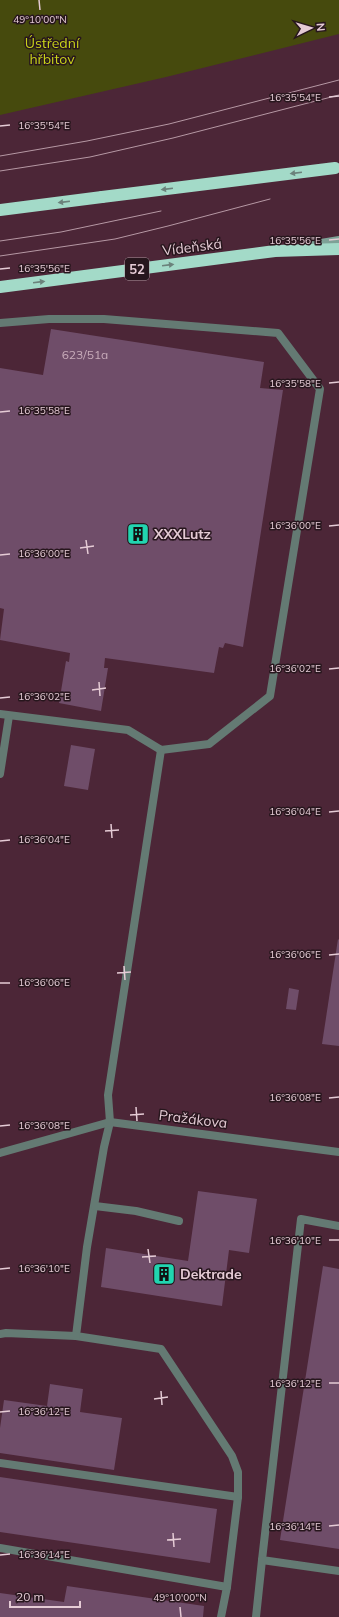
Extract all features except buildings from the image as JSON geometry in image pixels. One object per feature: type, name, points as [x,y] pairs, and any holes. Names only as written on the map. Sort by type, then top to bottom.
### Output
[{"type":"highway","points":[[0,210],[338,168]]},
{"type":"highway","name":"52","points":[[275,251],[339,250]]},
{"type":"highway","name":"Vídeňská","points":[[0,287],[275,251]]},
{"type":"main road","name":"Vídeňská","points":[[275,251],[339,240]]},
{"type":"street","points":[[0,323],[49,319],[104,319],[278,333],[320,389],[270,696],[209,744],[161,750],[128,730],[4,715],[0,774]]},
{"type":"street","points":[[76,1336],[87,1247],[104,1147],[110,1122],[108,1094],[161,750]]},
{"type":"street","name":"Pražákova","points":[[0,1153],[110,1122],[339,1152]]},
{"type":"street","points":[[94,1206],[136,1211],[179,1221]]},
{"type":"street","points":[[256,1617],[301,1219],[339,1226]]},
{"type":"street","points":[[0,1334],[76,1336],[161,1349],[232,1456],[238,1472],[238,1497],[227,1587],[221,1617]]},
{"type":"street","points":[[0,1463],[238,1497]]},
{"type":"street","points":[[0,1548],[227,1587]]},
{"type":"street","points":[[262,1560],[339,1571]]},
{"type":"green space","name":"Ústřední hřbitov","points":[[0,0],[339,0],[339,34],[166,77],[0,115]]},
{"type":"tram line","points":[[0,156],[87,141],[169,124],[339,80]]},
{"type":"tram line","points":[[0,171],[90,157],[173,138],[339,95]]},
{"type":"tram line","points":[[0,256],[115,239],[270,199]]},
{"type":"tram line","points":[[0,241],[61,232],[161,211]]},
{"type":"place","name":"XXXLutz","points":[[138,534]]},
{"type":"place","name":"Dektrade","points":[[164,1274]]}]
